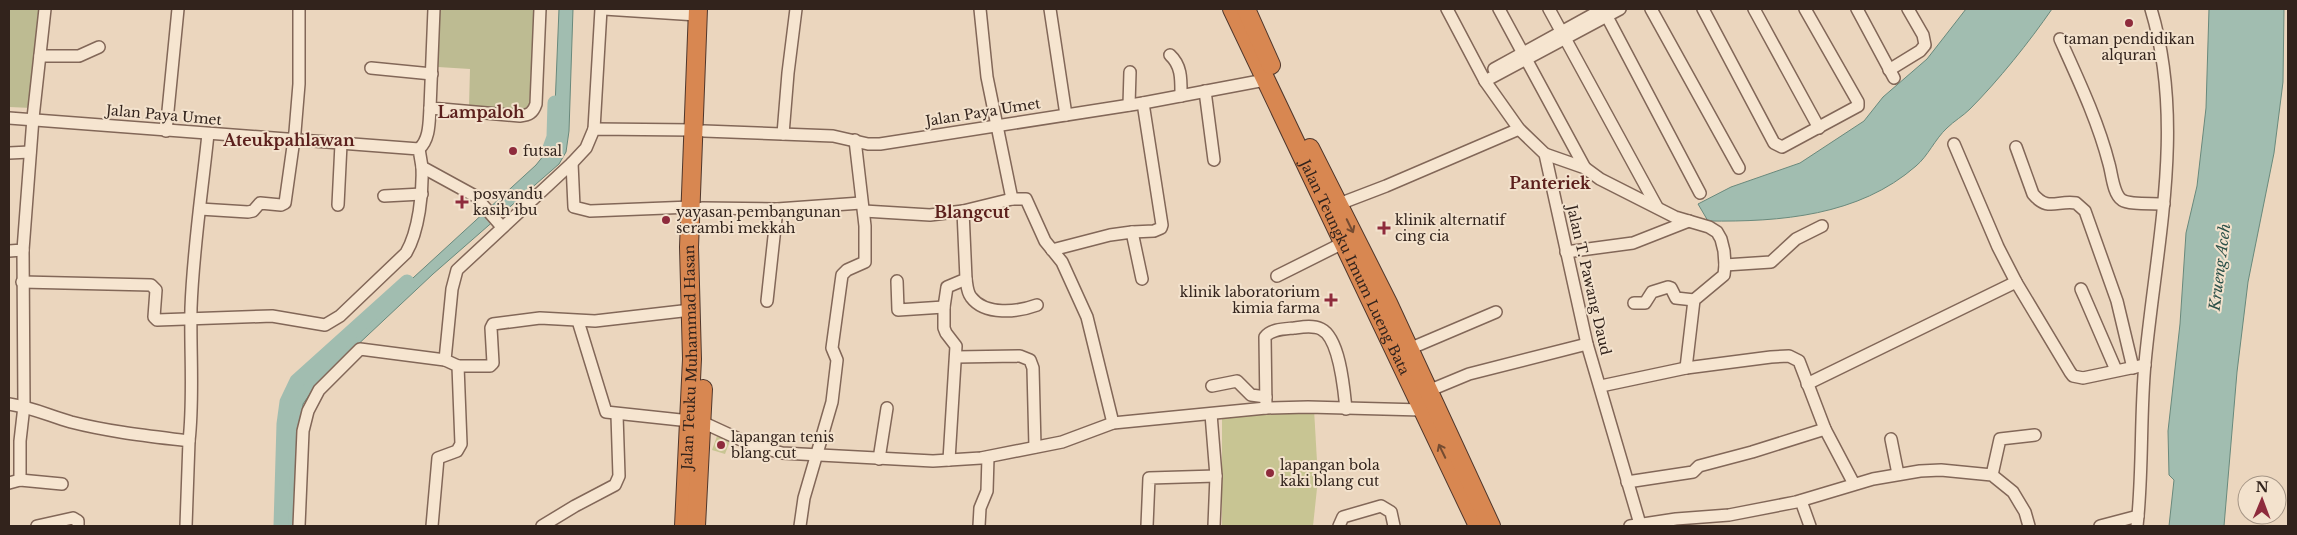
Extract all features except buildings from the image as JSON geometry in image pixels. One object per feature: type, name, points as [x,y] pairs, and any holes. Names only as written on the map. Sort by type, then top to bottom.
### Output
[{"type":"highway","name":"Jalan Teungku Imum Lueng Bata","points":[[1232,9],[1478,526]]},
{"type":"highway","name":"Jalan Teungku Imum Lueng Bata","points":[[1246,9],[1312,153],[1340,204],[1491,526]]},
{"type":"highway","name":"Jalan Teuku Muhammad Hasan","points":[[684,526],[696,422],[691,310],[702,74],[701,11]]},
{"type":"highway","name":"Jalan Teuku Muhammad Hasan","points":[[696,208],[696,526]]},
{"type":"street","points":[[45,9],[33,118],[23,250],[24,406],[14,481],[62,484]]},
{"type":"street","points":[[166,131],[178,9]]},
{"type":"street","points":[[200,209],[248,212],[253,211],[260,203],[284,204],[289,179],[298,84],[300,9]]},
{"type":"street","points":[[22,282],[151,284],[156,290],[155,319],[272,316],[320,325],[329,324],[340,316],[406,253],[412,240],[422,194],[422,167],[419,149],[424,143],[428,131],[434,9]]},
{"type":"street","points":[[430,108],[520,116],[528,115],[534,111],[540,9]]},
{"type":"street","points":[[445,360],[452,289],[456,270],[586,148],[594,129],[602,9],[701,11]]},
{"type":"street","points":[[783,134],[796,9]]},
{"type":"street","points":[[980,9],[987,77],[1012,199]]},
{"type":"street","points":[[1050,9],[1066,115]]},
{"type":"street","points":[[1447,9],[1483,78],[1519,129],[1545,154],[1585,168],[1600,179],[1675,217],[1709,227],[1717,232],[1721,239],[1726,265],[1722,278],[1694,300],[1676,298],[1671,288],[1668,287],[1652,292],[1645,303],[1634,303]]},
{"type":"street","points":[[1499,9],[1585,168]]},
{"type":"street","points":[[1549,9],[1657,207]]},
{"type":"street","points":[[1483,78],[1605,11],[1620,9]]},
{"type":"street","points":[[1651,9],[1738,168]]},
{"type":"street","points":[[1703,9],[1774,143],[1779,146],[1785,146],[1858,106],[1858,102],[1805,9]]},
{"type":"street","points":[[1754,9],[1819,128]]},
{"type":"street","points":[[1857,9],[1892,74],[1925,45],[1925,40],[1908,9]]},
{"type":"street","points":[[2100,526],[2138,521],[2145,365],[2164,204],[2169,120],[2159,36],[2150,9]]},
{"type":"street","points":[[1605,11],[1700,193]]},
{"type":"street","points":[[2060,39],[2083,91],[2106,153],[2118,196],[2124,201],[2164,204]]},
{"type":"street","points":[[40,56],[79,56],[99,47]]},
{"type":"street","points":[[1170,55],[1176,60],[1179,67],[1181,96]]},
{"type":"street","points":[[371,68],[432,74]]},
{"type":"street","points":[[1129,105],[1130,72]]},
{"type":"street","name":"Jalan Paya Umet","points":[[594,129],[833,136],[868,144],[880,144],[1143,103],[1265,80]]},
{"type":"street","points":[[1205,91],[1214,160]]},
{"type":"street","points":[[1052,250],[1110,235],[1154,232],[1161,228],[1143,103]]},
{"type":"street","name":"Jalan Paya Umet","points":[[9,118],[33,118],[166,131],[419,149]]},
{"type":"street","points":[[1340,204],[1519,129]]},
{"type":"street","points":[[186,526],[188,441],[192,418],[191,319],[193,268],[208,134]]},
{"type":"street","points":[[800,526],[804,498],[832,402],[836,360],[832,348],[842,276],[847,270],[865,262],[863,207],[855,140]]},
{"type":"street","points":[[338,205],[341,144]]},
{"type":"street","points":[[1954,144],[1998,247],[2016,282],[2073,376],[2083,378],[2145,365]]},
{"type":"street","points":[[2016,147],[2033,194],[2038,200],[2048,205],[2076,203],[2085,211],[2117,301],[2133,368]]},
{"type":"street","points":[[9,153],[30,152]]},
{"type":"street","name":"Jalan T. Pawang Daud","points":[[1545,154],[1587,344],[1601,386],[1627,482],[1635,525]]},
{"type":"street","points":[[572,163],[574,207],[590,212],[696,208],[863,207],[930,215],[964,211],[1012,199],[1026,199],[1045,241],[1062,262],[1087,317],[1113,423]]},
{"type":"street","points":[[422,167],[472,194],[501,226]]},
{"type":"street","points":[[384,196],[422,194]]},
{"type":"street","points":[[767,301],[777,209]]},
{"type":"street","points":[[964,211],[966,279],[970,297],[980,305],[1000,312],[1037,305]]},
{"type":"street","points":[[1566,252],[1633,243],[1689,221]]},
{"type":"street","points":[[1726,265],[1771,262],[1777,259],[1796,239],[1822,226]]},
{"type":"street","points":[[1132,232],[1142,279]]},
{"type":"street","points":[[1277,276],[1343,243]]},
{"type":"street","points":[[9,251],[23,250]]},
{"type":"street","points":[[949,460],[956,346],[944,328],[944,307],[947,287],[966,279]]},
{"type":"street","points":[[897,281],[898,310],[944,307]]},
{"type":"street","points":[[1808,384],[2016,282]]},
{"type":"street","points":[[2081,289],[2116,370]]},
{"type":"street","points":[[1686,368],[1694,300]]},
{"type":"street","points":[[299,526],[303,431],[308,411],[319,390],[360,349],[445,360],[458,366],[490,366],[493,364],[491,328],[493,324],[540,318],[578,321],[619,319],[691,310]]},
{"type":"street","points":[[1408,349],[1496,312]]},
{"type":"street","points":[[578,321],[603,408],[609,414],[696,422],[761,448],[782,453],[879,459],[949,460],[988,457],[1074,439],[1113,423],[1211,414],[1266,402],[1346,409],[1422,410]]},
{"type":"street","points":[[1266,402],[1265,337],[1270,332],[1279,330],[1314,327],[1328,334],[1338,359],[1346,409]]},
{"type":"street","points":[[1428,391],[1469,374],[1587,344]]},
{"type":"street","points":[[956,357],[1020,356],[1030,360],[1033,368],[1035,447]]},
{"type":"street","points":[[1601,386],[1686,368],[1788,356],[1799,361],[1825,429],[1854,484]]},
{"type":"street","points":[[432,526],[438,458],[458,451],[462,444],[458,366]]},
{"type":"street","points":[[1212,386],[1237,381],[1249,394],[1266,402]]},
{"type":"street","points":[[9,404],[24,406],[71,422],[121,433],[188,441]]},
{"type":"street","points":[[879,459],[888,408]]},
{"type":"street","points":[[542,526],[615,485],[618,476],[616,414]]},
{"type":"street","points":[[1211,414],[1216,476],[1214,526]]},
{"type":"street","points":[[1627,482],[1693,472],[1699,466],[1825,429]]},
{"type":"street","points":[[1992,475],[2000,440],[2035,435]]},
{"type":"street","points":[[1891,439],[1898,474]]},
{"type":"street","points":[[979,526],[980,508],[987,491],[988,457]]},
{"type":"street","points":[[1635,525],[1687,523],[1801,501],[1854,484],[1898,474],[1942,470],[1992,475],[2013,492],[2029,526]]},
{"type":"street","points":[[1147,526],[1149,478],[1216,476]]},
{"type":"street","points":[[1801,501],[1810,526]]},
{"type":"street","points":[[1339,526],[1343,517],[1381,506],[1391,512],[1394,526]]},
{"type":"street","points":[[1729,515],[1734,526]]},
{"type":"street","points":[[37,526],[73,518],[78,521],[78,526]]},
{"type":"shaded area","points":[[9,9],[40,9],[32,108],[9,107]]},
{"type":"shaded area","points":[[439,9],[534,9],[529,113],[469,107],[470,69],[438,67]]},
{"type":"shaded area","name":"lapangan bola kaki blang cut","points":[[1314,409],[1318,479],[1313,526],[1222,526],[1222,414]]},
{"type":"shaded area","name":"lapangan tenis blang cut","points":[[717,436],[730,441],[725,454],[712,450]]},
{"type":"water","points":[[559,9],[573,9],[569,131],[566,152],[559,164],[433,274],[319,381],[303,404],[297,526],[281,526],[286,431],[291,401],[303,379],[536,165],[548,150],[554,131]]},
{"type":"water","points":[[1966,9],[2052,9],[2024,47],[1981,98],[1943,132],[1916,166],[1894,183],[1870,196],[1818,213],[1763,220],[1708,221],[1698,204],[1731,187],[1800,163],[1864,121],[1883,97],[1927,59]]},
{"type":"water","name":"Krueng Aceh","points":[[2209,9],[2284,9],[2283,82],[2274,153],[2248,282],[2237,372],[2224,526],[2169,526],[2174,480],[2169,475],[2168,431],[2180,324],[2186,233],[2197,186],[2206,108]]},
{"type":"waterway","points":[[549,151],[554,137],[555,103]]},
{"type":"waterway","points":[[281,526],[284,424],[287,402],[297,381],[407,282]]},
{"type":"place","name":"taman pendidikan alquran","points":[[2129,23]]},
{"type":"place","name":"futsal","points":[[513,151]]},
{"type":"place","name":"posyandu kasih ibu","points":[[462,202]]},
{"type":"place","name":"yayasan pembangunan serambi mekkah","points":[[666,220]]},
{"type":"place","name":"klinik alternatif cing cia","points":[[1384,228]]},
{"type":"place","name":"klinik laboratorium kimia farma","points":[[1331,300]]},
{"type":"place","name":"lapangan tenis blang cut","points":[[721,445]]},
{"type":"place","name":"lapangan bola kaki blang cut","points":[[1270,473]]},
{"type":"district","name":"Lampaloh","points":[[481,112]]},
{"type":"district","name":"Ateukpahlawan","points":[[289,140]]},
{"type":"district","name":"Panteriek","points":[[1550,183]]},
{"type":"district","name":"Blangcut","points":[[972,212]]}]
